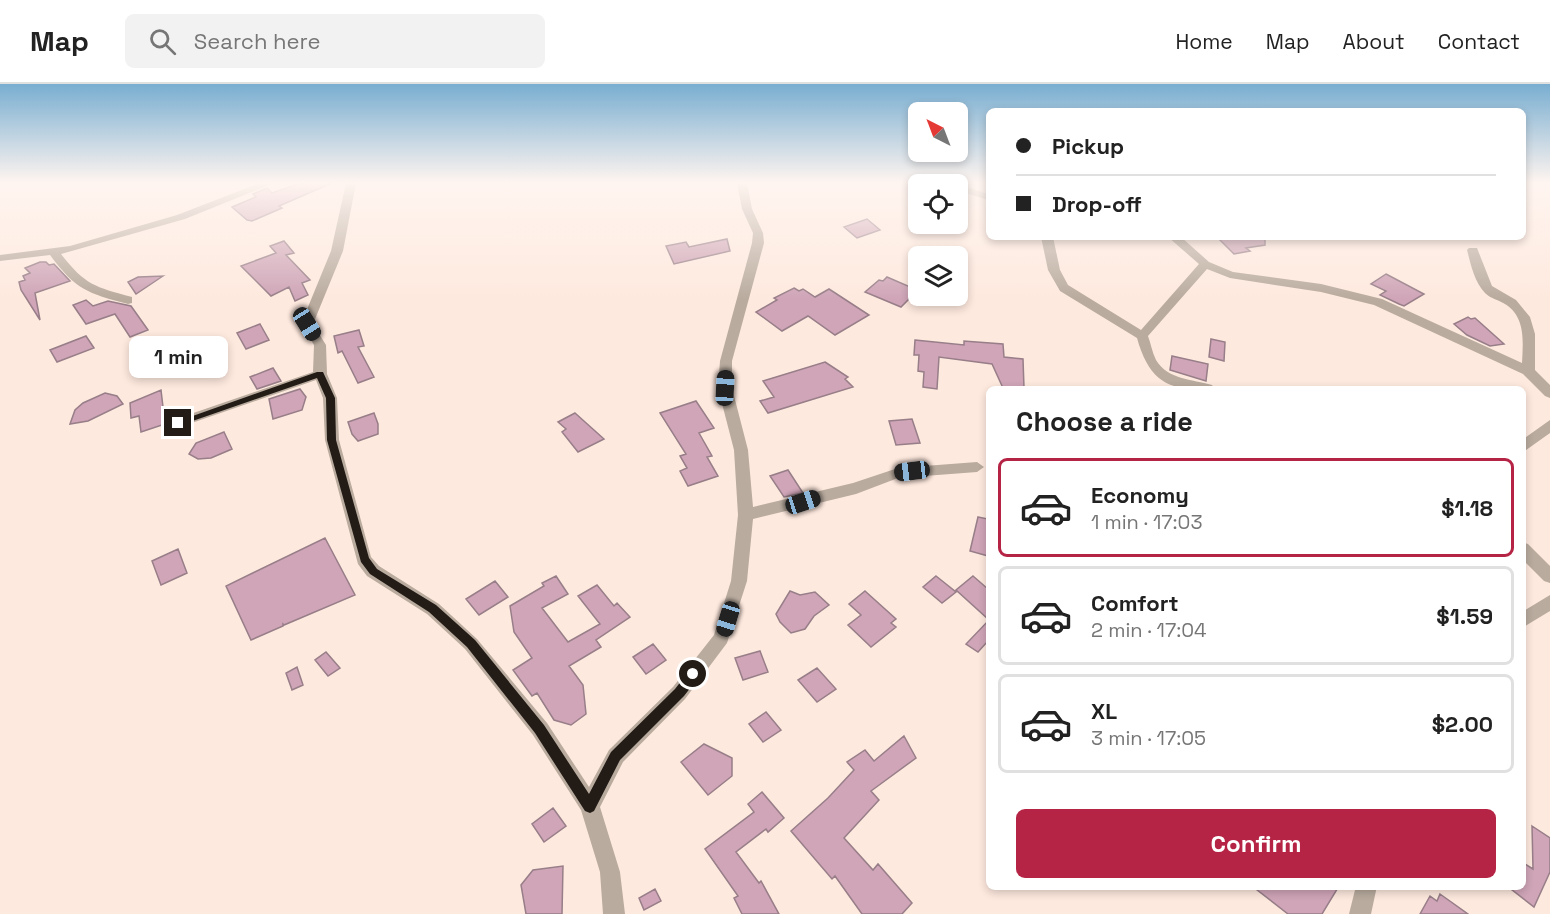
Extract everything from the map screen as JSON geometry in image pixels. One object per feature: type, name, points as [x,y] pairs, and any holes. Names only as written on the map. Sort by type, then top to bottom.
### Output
[{"type":"street","points":[[0,258],[71,249],[165,222]]},
{"type":"street","points":[[342,222],[336,251],[307,324],[320,345],[320,374],[330,398],[332,440],[364,560],[373,572],[432,609],[471,644],[540,729],[590,806],[610,872],[614,914]]},
{"type":"street","points":[[590,806],[616,756],[680,693],[722,638],[739,581],[746,515],[741,450],[725,388],[726,362],[759,243],[758,233],[753,222]]},
{"type":"street","points":[[1048,240],[1054,271],[1064,288],[1142,336],[1147,355],[1159,373],[1169,380],[1198,386]]},
{"type":"street","points":[[1177,240],[1205,264],[1230,275],[1321,288],[1378,302],[1528,371],[1550,393]]},
{"type":"street","points":[[1473,250],[1488,290],[1510,301],[1523,312],[1530,330],[1528,371]]},
{"type":"street","points":[[53,251],[71,275],[89,289],[128,300]]},
{"type":"street","points":[[1142,336],[1205,264]]},
{"type":"street","points":[[178,423],[320,374]]},
{"type":"street","points":[[1526,445],[1550,425]]},
{"type":"street","points":[[746,515],[856,488],[898,473],[977,467]]},
{"type":"street","points":[[1526,552],[1550,576]]},
{"type":"street","points":[[1526,618],[1550,602]]},
{"type":"street","points":[[1360,914],[1366,890]]},
{"type":"building","points":[[859,222],[870,222],[880,230],[857,238],[844,227]]},
{"type":"building","points":[[727,239],[730,251],[674,264],[666,246],[686,242],[689,247]]},
{"type":"building","points":[[1220,240],[1265,240],[1265,245],[1246,248],[1250,251],[1234,254]]},
{"type":"building","points":[[284,241],[294,253],[286,255],[310,280],[302,283],[308,295],[295,301],[289,287],[271,296],[241,266],[276,253],[270,246]]},
{"type":"building","points":[[40,262],[54,264],[70,281],[35,293],[40,320],[21,290],[19,282],[25,280],[23,276],[30,273],[25,268]]},
{"type":"building","points":[[1386,274],[1424,294],[1404,306],[1380,295],[1386,291],[1371,284]]},
{"type":"building","points":[[163,276],[136,294],[128,282],[138,277]]},
{"type":"building","points":[[887,277],[908,286],[908,300],[901,307],[865,292],[879,280],[883,281]]},
{"type":"building","points":[[794,288],[799,291],[803,289],[815,297],[829,289],[869,315],[835,335],[808,316],[782,331],[756,312],[777,300],[774,298]]},
{"type":"building","points":[[86,300],[93,306],[108,301],[131,306],[148,330],[130,337],[115,314],[86,324],[73,305]]},
{"type":"building","points":[[1468,317],[1475,318],[1504,344],[1490,346],[1467,335],[1454,324]]},
{"type":"building","points":[[260,324],[269,340],[246,349],[237,333]]},
{"type":"building","points":[[359,330],[364,346],[358,347],[374,377],[358,383],[342,351],[338,353],[334,336]]},
{"type":"building","points":[[86,336],[94,348],[57,362],[50,350]]},
{"type":"building","points":[[1211,339],[1225,342],[1224,361],[1209,357]]},
{"type":"building","points":[[915,340],[964,345],[964,341],[1003,344],[1004,357],[1023,359],[1024,386],[1002,386],[992,364],[939,357],[937,389],[923,387],[924,372],[918,371],[919,355],[914,355]]},
{"type":"building","points":[[1172,356],[1208,364],[1206,381],[1170,370]]},
{"type":"building","points":[[825,362],[848,377],[845,379],[853,387],[768,413],[760,401],[774,397],[763,381]]},
{"type":"building","points":[[273,368],[281,381],[257,389],[250,377]]},
{"type":"building","points":[[300,389],[306,397],[302,410],[273,419],[269,399]]},
{"type":"building","points":[[161,390],[165,424],[141,432],[139,416],[131,418],[130,403]]},
{"type":"building","points":[[105,393],[117,396],[123,404],[88,421],[70,424],[75,410],[83,403]]},
{"type":"building","points":[[696,401],[714,428],[699,433],[712,456],[707,457],[718,476],[688,486],[680,471],[687,468],[680,456],[686,454],[660,413]]},
{"type":"building","points":[[374,413],[378,424],[378,434],[358,441],[352,434],[348,422]]},
{"type":"building","points":[[575,413],[604,439],[578,452],[562,432],[566,429],[558,422]]},
{"type":"building","points":[[912,419],[920,443],[896,445],[889,421]]},
{"type":"building","points":[[224,432],[232,449],[211,458],[198,459],[189,454],[196,443]]},
{"type":"building","points":[[788,470],[803,493],[784,497],[770,476]]},
{"type":"building","points":[[978,517],[986,519],[986,555],[970,551]]},
{"type":"building","points":[[325,538],[355,595],[283,624],[251,640],[226,586]]},
{"type":"building","points":[[178,549],[187,573],[161,585],[152,561]]},
{"type":"building","points":[[556,576],[568,594],[542,608],[568,642],[600,624],[578,596],[597,585],[614,606],[617,603],[630,617],[596,640],[601,647],[569,666],[583,685],[586,714],[571,725],[554,720],[537,693],[532,696],[513,670],[532,658],[514,632],[510,606],[544,586],[542,583]]},
{"type":"building","points":[[936,576],[956,592],[942,603],[923,587]]},
{"type":"building","points":[[973,576],[986,587],[986,617],[956,590]]},
{"type":"building","points":[[495,581],[508,597],[479,615],[466,599]]},
{"type":"building","points":[[790,591],[800,595],[815,592],[829,605],[814,616],[805,629],[791,633],[780,622],[776,614]]},
{"type":"building","points":[[865,591],[896,619],[891,623],[896,627],[871,647],[848,625],[861,615],[849,604]]},
{"type":"building","points":[[986,623],[986,643],[978,652],[966,644]]},
{"type":"building","points":[[653,644],[666,660],[646,674],[633,657]]},
{"type":"building","points":[[760,651],[768,672],[743,680],[735,658]]},
{"type":"building","points":[[326,652],[340,668],[328,676],[315,660]]},
{"type":"building","points":[[297,667],[303,685],[292,690],[286,673]]},
{"type":"building","points":[[817,668],[836,689],[817,702],[798,680]]},
{"type":"building","points":[[766,712],[781,730],[763,742],[749,724]]},
{"type":"building","points":[[904,736],[916,758],[871,791],[879,800],[844,838],[873,870],[878,864],[912,903],[902,914],[862,914],[835,876],[832,879],[791,831],[828,798],[854,770],[847,762],[865,750],[874,761]]},
{"type":"building","points":[[704,744],[732,758],[732,776],[708,795],[681,762]]},
{"type":"building","points":[[762,792],[784,818],[768,832],[766,829],[736,852],[759,883],[761,881],[779,914],[742,914],[734,898],[738,896],[705,849],[754,812],[748,804]]},
{"type":"building","points":[[553,808],[566,826],[544,842],[532,824]]},
{"type":"building","points":[[1532,826],[1550,838],[1550,872],[1534,907],[1512,890],[1526,890],[1526,865],[1533,869]]},
{"type":"building","points":[[563,866],[562,914],[526,914],[521,885],[533,870]]},
{"type":"building","points":[[655,889],[661,901],[644,910],[639,898]]},
{"type":"building","points":[[1257,890],[1337,890],[1322,914],[1288,914]]},
{"type":"building","points":[[1440,894],[1468,914],[1420,914],[1430,896],[1437,901]]},
{"type":"route","points":[[178,423],[320,374],[330,398],[332,440],[364,560],[373,572],[432,609],[471,644],[501,684],[540,729],[590,806],[616,756],[680,693],[693,674]]}]
